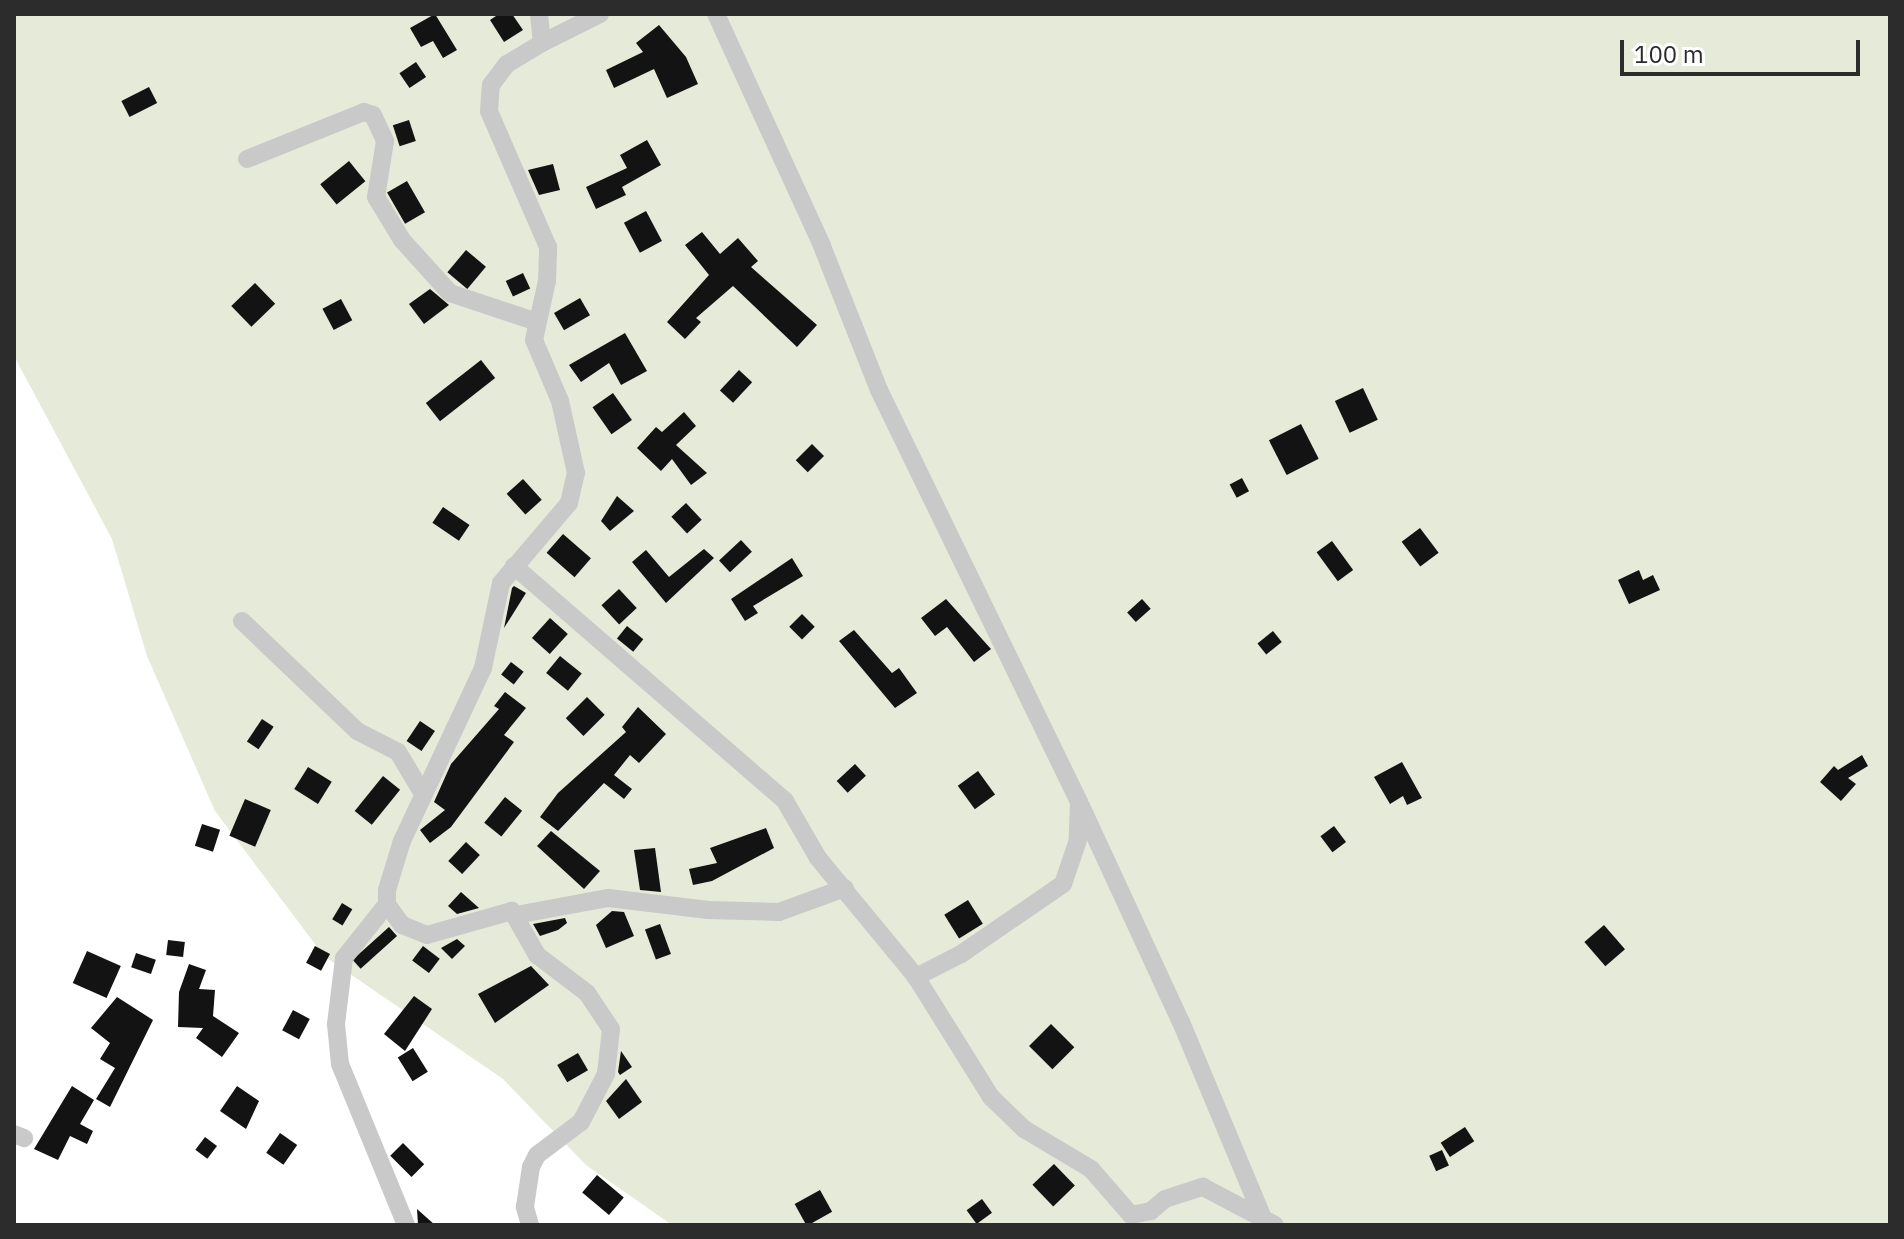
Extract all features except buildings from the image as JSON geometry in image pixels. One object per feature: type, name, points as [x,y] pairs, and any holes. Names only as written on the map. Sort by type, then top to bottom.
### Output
[{"type":"street","points":[[539,14],[542,43]]},
{"type":"street","points":[[406,1225],[340,1064],[336,1024],[344,958],[387,904],[402,841],[483,668],[495,601],[514,566],[569,503],[576,473],[560,401],[534,340],[547,281],[548,247],[489,111],[491,85],[507,64],[600,14]]},
{"type":"street","points":[[716,14],[822,246],[879,390],[1079,802],[1269,1221]]},
{"type":"street","points":[[247,159],[364,112],[373,115],[385,141],[376,197],[402,240],[450,293],[537,322]]},
{"type":"street","points":[[514,566],[785,801],[818,858],[916,977],[991,1097],[1024,1129],[1091,1169],[1131,1215],[1203,1187],[1269,1221]]},
{"type":"street","points":[[242,621],[357,731],[398,752],[423,794]]},
{"type":"street","points":[[916,977],[995,932],[1063,884],[1078,840],[1079,802]]},
{"type":"street","points":[[516,915],[608,898],[708,910],[779,912],[845,888]]},
{"type":"street","points":[[387,904],[408,931],[427,935],[505,909],[516,915],[537,955],[604,1012],[612,1037],[606,1074],[581,1122],[537,1155],[531,1167],[525,1207],[530,1225]]},
{"type":"green space","points":[[14,14],[1890,14],[1890,1225],[672,1225],[586,1165],[503,1079],[324,956],[215,811],[147,656],[112,539],[14,356]]}]
